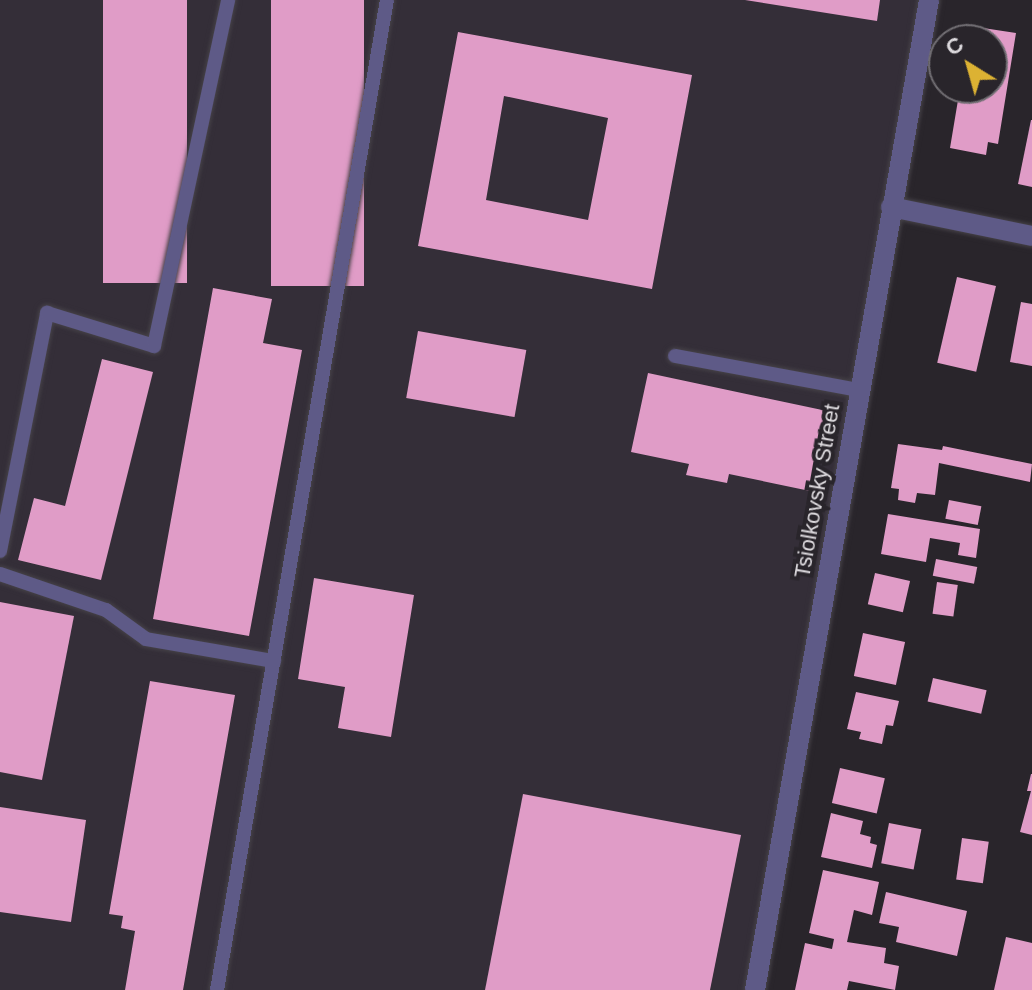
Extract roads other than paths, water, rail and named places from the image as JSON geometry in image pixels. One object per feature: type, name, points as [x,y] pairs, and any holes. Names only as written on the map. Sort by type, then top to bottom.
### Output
[{"type":"street","name":"Tsiolkovsky Street","points":[[755,990],[929,0]]},
{"type":"street","points":[[891,207],[1032,236]]},
{"type":"lane","points":[[0,551],[47,313],[154,346],[228,0]]},
{"type":"lane","points":[[217,990],[387,0]]},
{"type":"lane","points":[[675,356],[859,390]]},
{"type":"lane","points":[[0,574],[106,610],[146,639],[274,661]]}]
